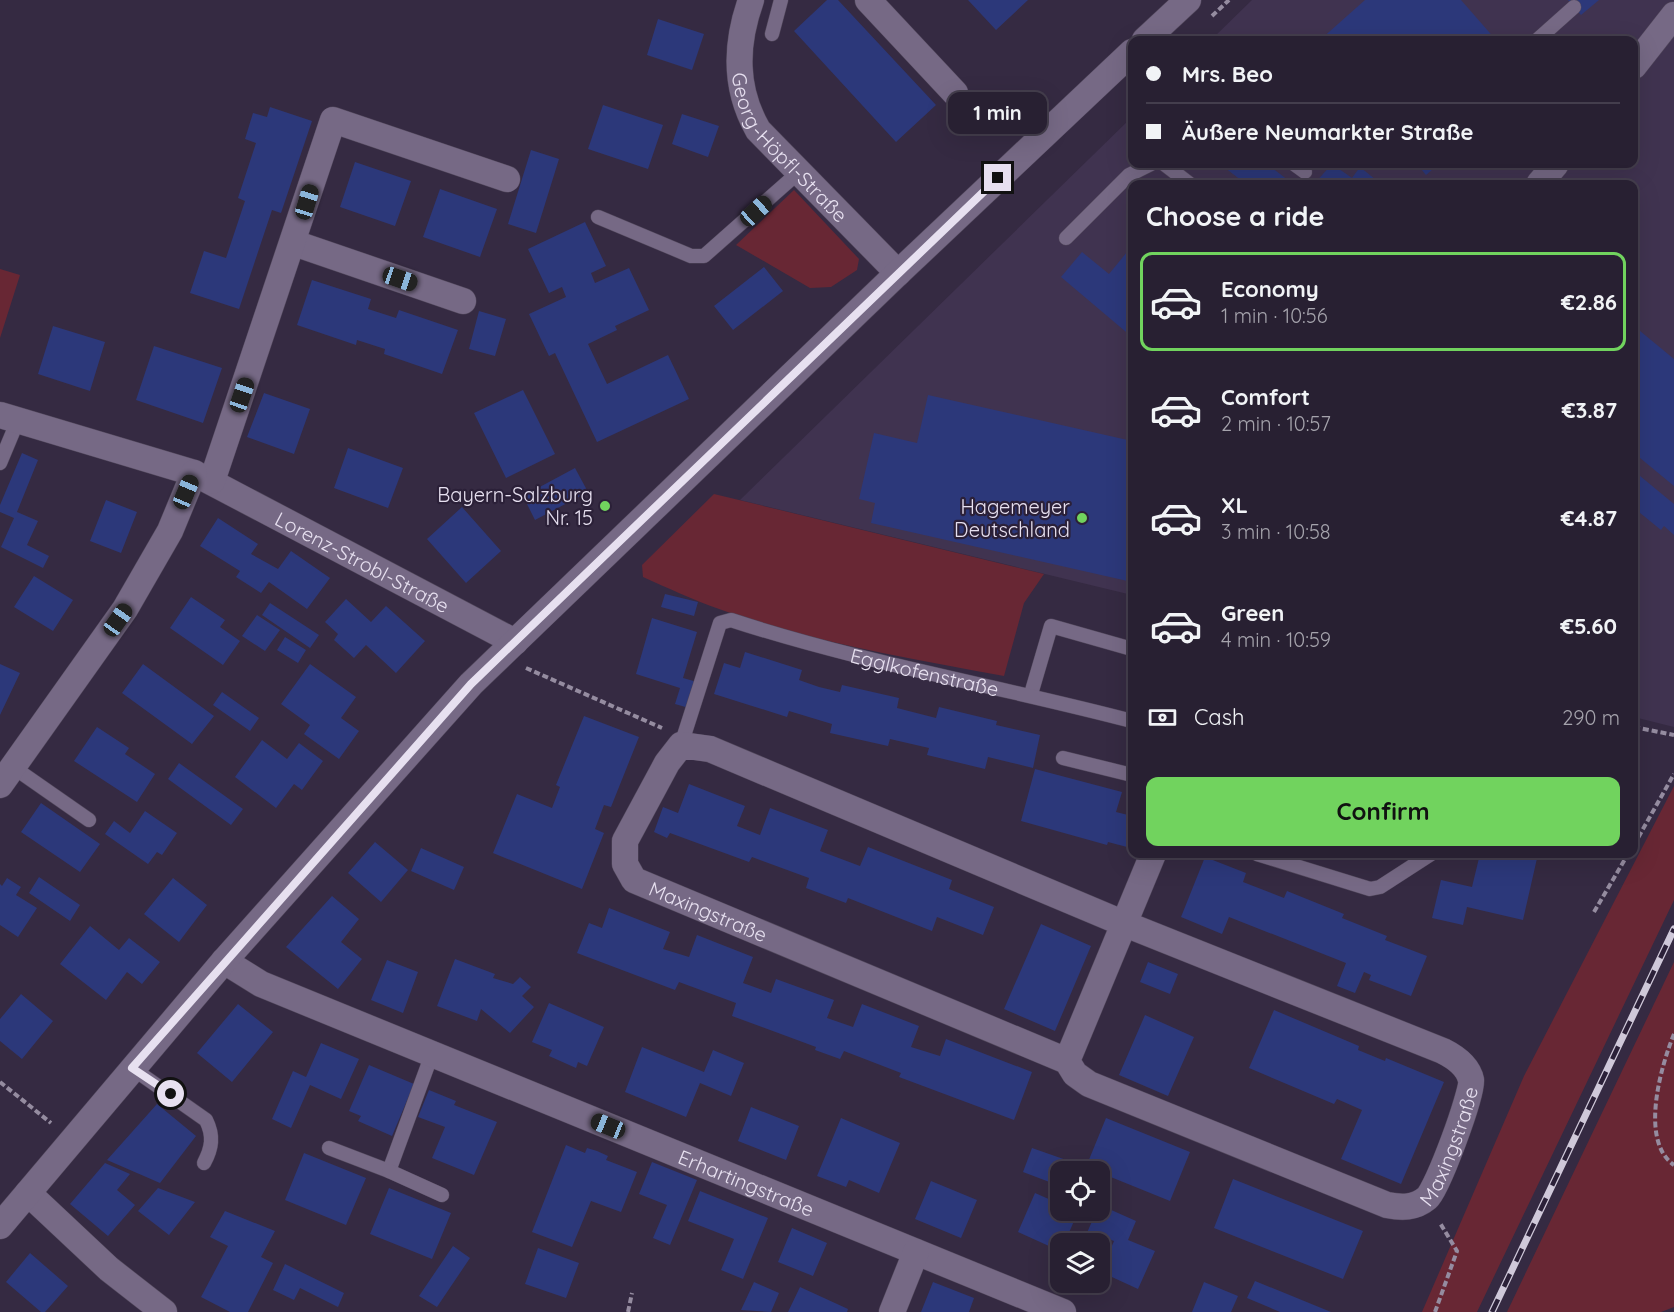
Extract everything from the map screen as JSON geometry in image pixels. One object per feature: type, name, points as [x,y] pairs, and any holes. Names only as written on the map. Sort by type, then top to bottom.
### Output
[{"type":"street","name":"Georg-Höpfl-Straße","points":[[751,0],[739,54],[740,88],[758,130],[898,273]]},
{"type":"street","points":[[868,0],[955,93]]},
{"type":"street","points":[[1149,36],[1188,0]]},
{"type":"street","points":[[1638,61],[1674,15]]},
{"type":"street","points":[[0,1226],[224,961],[471,684],[898,273],[1128,56]]},
{"type":"street","points":[[6,776],[125,609],[203,477],[294,243],[333,120],[507,178]]},
{"type":"street","points":[[1542,180],[1553,168]]},
{"type":"street","points":[[294,243],[463,301]]},
{"type":"street","name":"Lorenz-Strobl-Straße","points":[[9,417],[203,477],[515,642]]},
{"type":"street","name":"Maxingstraße","points":[[681,745],[710,749],[1125,924],[1443,1051],[1461,1062],[1471,1080],[1470,1092],[1435,1188],[1425,1200],[1412,1206],[1387,1205],[1089,1084],[1075,1074],[1067,1061],[634,880],[625,864],[625,841],[667,763],[681,745]]},
{"type":"street","points":[[1067,1061],[1151,858]]},
{"type":"street","name":"Erhartingstraße","points":[[224,961],[261,984],[1064,1312]]},
{"type":"street","points":[[28,1193],[109,1269],[164,1312]]},
{"type":"street","points":[[891,1312],[916,1252]]},
{"type":"lane","points":[[772,34],[781,0]]},
{"type":"lane","points":[[1541,36],[1574,7]]},
{"type":"lane","points":[[1066,238],[1129,175],[1142,168]]},
{"type":"lane","points":[[1169,168],[1185,180]]},
{"type":"lane","points":[[598,217],[691,256],[704,256],[799,172]]},
{"type":"lane","points":[[0,463],[9,417]]},
{"type":"lane","name":"Egglkofenstraße","points":[[681,745],[720,623],[731,620],[806,645],[1030,694],[1128,720]]},
{"type":"lane","points":[[1030,694],[1051,626],[1128,649]]},
{"type":"lane","points":[[1063,758],[1128,774]]},
{"type":"lane","points":[[6,776],[89,819]]},
{"type":"lane","points":[[1270,858],[1370,889],[1389,881],[1425,858]]},
{"type":"lane","points":[[389,1171],[432,1054]]},
{"type":"lane","points":[[132,1068],[206,1120],[212,1133],[210,1152],[204,1163]]},
{"type":"lane","points":[[329,1148],[389,1171],[442,1195]]},
{"type":"path","points":[[522,666],[662,728],[681,745]]},
{"type":"path","points":[[1638,728],[1674,735]]},
{"type":"path","points":[[1638,838],[1674,774]]},
{"type":"path","points":[[1594,912],[1627,858]]},
{"type":"path","points":[[1674,1034],[1656,1097],[1656,1126],[1660,1145],[1664,1156],[1674,1165]]},
{"type":"path","points":[[0,1082],[72,1140]]},
{"type":"path","points":[[1425,1200],[1453,1240],[1457,1251],[1435,1312]]},
{"type":"path","points":[[628,1312],[632,1293]]},
{"type":"shaded area","points":[[1252,0],[1674,0],[1674,727],[1638,718],[1638,180],[1128,180],[1128,594],[740,500],[1128,121],[1128,168],[1638,168],[1638,36],[1215,36]]},
{"type":"shaded area","points":[[794,190],[859,259],[857,270],[831,287],[810,288],[736,245]]},
{"type":"shaded area","points":[[0,269],[20,275],[0,338]]},
{"type":"shaded area","points":[[714,494],[1044,574],[1024,603],[1004,676],[860,648],[789,631],[709,605],[643,577],[642,565]]},
{"type":"shaded area","points":[[1674,786],[1674,900],[1477,1312],[1422,1312],[1524,1076]]},
{"type":"shaded area","points":[[1674,962],[1674,1307],[1661,1312],[1507,1312]]},
{"type":"building","points":[[827,0],[838,0],[936,105],[896,142],[794,31]]},
{"type":"building","points":[[968,0],[1028,0],[996,30]]},
{"type":"building","points":[[1365,0],[1461,0],[1492,36],[1324,36]]},
{"type":"building","points":[[1568,0],[1599,0],[1581,15]]},
{"type":"building","points":[[658,19],[704,34],[692,70],[647,55]]},
{"type":"building","points":[[603,105],[663,125],[648,169],[588,149]]},
{"type":"building","points":[[270,107],[312,121],[281,213],[272,210],[239,309],[190,293],[204,251],[226,258],[245,201],[238,198],[256,143],[245,139],[253,113],[267,117]]},
{"type":"building","points":[[682,114],[719,126],[708,157],[672,144]]},
{"type":"building","points":[[531,150],[559,159],[536,233],[508,224]]},
{"type":"building","points":[[355,162],[411,181],[395,226],[340,207]]},
{"type":"building","points":[[1225,168],[1272,168],[1288,180],[1241,180]]},
{"type":"building","points":[[1328,168],[1338,168],[1352,178],[1361,168],[1376,180],[1318,180]]},
{"type":"building","points":[[1420,168],[1434,168],[1426,175]]},
{"type":"building","points":[[440,189],[497,209],[480,257],[423,237]]},
{"type":"building","points":[[585,222],[606,266],[591,273],[595,283],[629,268],[649,310],[615,326],[617,330],[588,344],[607,384],[668,355],[689,399],[597,442],[555,353],[549,356],[529,314],[566,297],[562,287],[549,293],[528,249]]},
{"type":"building","points":[[1128,251],[1128,334],[1061,277],[1082,252],[1109,274]]},
{"type":"building","points":[[764,267],[783,291],[733,330],[714,306]]},
{"type":"building","points":[[312,280],[371,299],[368,309],[396,318],[399,310],[458,330],[442,374],[384,354],[385,349],[357,340],[356,345],[297,325]]},
{"type":"building","points":[[479,311],[506,319],[495,356],[469,349]]},
{"type":"building","points":[[53,326],[105,342],[90,391],[38,374]]},
{"type":"building","points":[[1638,329],[1674,359],[1674,486],[1638,456]]},
{"type":"building","points":[[154,346],[222,368],[203,423],[136,400]]},
{"type":"building","points":[[523,390],[555,454],[506,478],[474,413]]},
{"type":"building","points":[[264,393],[310,409],[294,454],[247,437]]},
{"type":"building","points":[[928,395],[1128,440],[1128,581],[871,523],[875,503],[859,499],[874,433],[917,443]]},
{"type":"building","points":[[348,448],[403,468],[388,508],[334,488]]},
{"type":"building","points":[[22,453],[38,460],[17,512],[38,521],[27,545],[49,556],[43,568],[1,547],[14,518],[0,512],[0,505]]},
{"type":"building","points":[[575,468],[588,492],[535,520],[523,496]]},
{"type":"building","points":[[1638,474],[1674,504],[1674,535],[1664,526],[1661,530],[1638,511]]},
{"type":"building","points":[[106,500],[137,512],[121,553],[90,541]]},
{"type":"building","points":[[462,507],[501,551],[466,583],[427,539]]},
{"type":"building","points":[[218,518],[258,544],[251,554],[278,569],[291,551],[330,578],[307,609],[269,582],[261,593],[236,577],[240,571],[200,546]]},
{"type":"building","points":[[34,576],[73,600],[53,631],[14,607]]},
{"type":"building","points":[[665,594],[698,602],[694,616],[661,607]]},
{"type":"building","points":[[191,597],[225,620],[220,627],[240,641],[223,665],[170,628]]},
{"type":"building","points":[[346,599],[371,622],[386,606],[425,641],[396,673],[366,645],[354,658],[334,640],[338,634],[325,622]]},
{"type":"building","points":[[270,603],[319,635],[310,648],[262,615]]},
{"type":"building","points":[[257,615],[280,630],[265,651],[242,636]]},
{"type":"building","points":[[652,618],[697,632],[683,678],[697,682],[689,708],[675,704],[680,688],[636,674]]},
{"type":"building","points":[[285,637],[306,650],[298,663],[277,650]]},
{"type":"building","points":[[745,652],[802,670],[799,680],[819,687],[840,692],[842,685],[899,698],[897,708],[936,718],[939,707],[997,721],[996,725],[1040,735],[1033,768],[988,757],[985,769],[927,755],[929,748],[890,739],[888,746],[830,733],[832,724],[789,711],[787,717],[714,694],[724,663],[740,668]]},
{"type":"building","points":[[0,664],[20,673],[0,715]]},
{"type":"building","points":[[143,664],[214,716],[192,744],[122,693]]},
{"type":"building","points":[[310,664],[356,697],[341,718],[359,731],[339,759],[304,734],[310,725],[281,704]]},
{"type":"building","points":[[222,692],[259,718],[250,731],[213,705]]},
{"type":"building","points":[[584,716],[639,737],[611,807],[604,805],[595,829],[604,833],[582,889],[493,853],[517,794],[552,808],[560,787],[556,785]]},
{"type":"building","points":[[97,727],[129,748],[125,754],[155,774],[137,802],[74,761]]},
{"type":"building","points":[[262,740],[287,759],[299,743],[323,761],[302,790],[294,784],[276,808],[235,777]]},
{"type":"building","points":[[179,763],[243,809],[231,825],[168,779]]},
{"type":"building","points":[[1035,769],[1122,792],[1116,812],[1128,815],[1127,847],[1108,842],[1107,845],[1021,821]]},
{"type":"building","points":[[689,784],[745,806],[737,826],[760,835],[770,808],[828,830],[820,851],[860,866],[868,847],[952,880],[949,889],[994,907],[983,935],[937,917],[932,931],[848,898],[846,903],[806,888],[809,878],[752,857],[749,862],[670,833],[667,838],[654,832],[663,807],[678,813]]},
{"type":"building","points":[[41,803],[100,844],[80,872],[21,832]]},
{"type":"building","points":[[145,811],[177,833],[162,855],[157,852],[148,864],[105,834],[114,821],[130,833]]},
{"type":"building","points":[[375,842],[408,870],[381,902],[348,873]]},
{"type":"building","points":[[421,848],[464,867],[454,890],[411,871]]},
{"type":"building","points":[[1205,858],[1208,858],[1246,873],[1243,882],[1284,898],[1287,891],[1344,914],[1342,918],[1387,936],[1385,940],[1427,956],[1411,996],[1369,980],[1371,975],[1364,972],[1355,993],[1337,986],[1346,963],[1229,917],[1222,934],[1181,917]]},
{"type":"building","points":[[1479,858],[1537,858],[1523,920],[1467,907],[1463,925],[1432,918],[1441,880],[1472,887]]},
{"type":"building","points":[[39,877],[80,905],[70,921],[29,893]]},
{"type":"building","points":[[7,878],[21,887],[16,895],[37,908],[18,937],[0,925],[0,884],[2,886]]},
{"type":"building","points":[[173,878],[207,905],[179,942],[144,914]]},
{"type":"building","points":[[332,896],[359,919],[341,942],[362,959],[338,989],[286,947]]},
{"type":"building","points":[[609,908],[670,932],[663,949],[689,957],[697,935],[753,957],[743,983],[771,993],[776,979],[834,1000],[827,1018],[853,1027],[862,1004],[919,1026],[911,1047],[940,1056],[946,1039],[1032,1072],[1014,1120],[899,1077],[901,1073],[844,1051],[840,1059],[815,1050],[816,1047],[732,1016],[736,1003],[679,982],[675,990],[577,953],[589,923],[602,928]]},
{"type":"building","points":[[1041,924],[1091,946],[1055,1031],[1004,1009]]},
{"type":"building","points":[[90,926],[119,950],[129,938],[160,962],[142,984],[127,972],[106,1000],[60,964]]},
{"type":"building","points":[[455,959],[495,974],[493,978],[513,984],[520,977],[531,987],[522,996],[534,1007],[510,1033],[481,1009],[477,1021],[437,1006]]},
{"type":"building","points":[[387,960],[418,972],[403,1013],[371,1000]]},
{"type":"building","points":[[1148,962],[1178,974],[1170,994],[1140,982]]},
{"type":"building","points":[[21,994],[53,1021],[22,1059],[0,1041],[0,1019]]},
{"type":"building","points":[[549,1003],[604,1027],[587,1066],[578,1062],[576,1068],[549,1056],[552,1050],[532,1042]]},
{"type":"building","points":[[238,1004],[273,1032],[232,1082],[197,1053]]},
{"type":"building","points":[[1274,1010],[1359,1046],[1358,1050],[1385,1061],[1386,1058],[1444,1082],[1401,1184],[1341,1159],[1362,1110],[1337,1099],[1334,1104],[1249,1068]]},
{"type":"building","points":[[1145,1015],[1194,1037],[1168,1096],[1119,1075]]},
{"type":"building","points":[[321,1043],[359,1059],[341,1099],[310,1085],[291,1128],[272,1119],[293,1071],[306,1077]]},
{"type":"building","points":[[642,1047],[704,1072],[713,1050],[744,1063],[731,1096],[700,1083],[686,1117],[625,1092]]},
{"type":"building","points":[[369,1065],[414,1084],[392,1136],[358,1121],[361,1116],[349,1111]]},
{"type":"building","points":[[429,1090],[456,1101],[454,1105],[497,1122],[474,1175],[432,1158],[445,1127],[418,1117]]},
{"type":"building","points":[[157,1104],[196,1136],[160,1183],[107,1160]]},
{"type":"building","points":[[751,1107],[799,1126],[786,1160],[738,1141]]},
{"type":"building","points":[[841,1118],[900,1143],[879,1193],[849,1180],[846,1187],[817,1176]]},
{"type":"building","points":[[1106,1118],[1190,1152],[1170,1201],[1110,1177],[1110,1161],[1088,1161]]},
{"type":"building","points":[[566,1145],[585,1153],[587,1148],[597,1151],[608,1156],[606,1160],[637,1172],[621,1212],[591,1201],[572,1247],[532,1232]]},
{"type":"building","points":[[1032,1148],[1069,1161],[1050,1161],[1050,1182],[1023,1172]]},
{"type":"building","points":[[304,1153],[366,1178],[346,1225],[285,1200]]},
{"type":"building","points":[[652,1162],[697,1180],[670,1245],[653,1238],[667,1205],[639,1194]]},
{"type":"building","points":[[105,1163],[130,1174],[117,1190],[135,1205],[108,1236],[70,1204]]},
{"type":"building","points":[[1233,1179],[1363,1231],[1343,1279],[1214,1228]]},
{"type":"building","points":[[931,1181],[977,1200],[961,1238],[915,1219]]},
{"type":"building","points":[[158,1188],[195,1202],[169,1235],[138,1211]]},
{"type":"building","points":[[389,1188],[451,1213],[432,1259],[370,1234]]},
{"type":"building","points":[[700,1191],[768,1218],[743,1279],[721,1270],[734,1239],[688,1221]]},
{"type":"building","points":[[1035,1193],[1050,1200],[1050,1221],[1074,1221],[1069,1233],[1050,1233],[1050,1246],[1018,1232]]},
{"type":"building","points":[[1110,1209],[1136,1221],[1128,1240],[1155,1251],[1138,1289],[1110,1276],[1110,1251],[1114,1241],[1110,1240],[1110,1233],[1087,1233],[1092,1221],[1110,1221]]},
{"type":"building","points":[[225,1211],[275,1231],[261,1257],[273,1263],[248,1312],[230,1312],[201,1297],[228,1246],[210,1237]]},
{"type":"building","points":[[792,1228],[827,1243],[813,1276],[778,1262]]},
{"type":"building","points":[[453,1246],[470,1258],[437,1307],[419,1296]]},
{"type":"building","points":[[538,1248],[579,1263],[566,1298],[525,1284]]},
{"type":"building","points":[[30,1253],[68,1286],[45,1312],[41,1312],[6,1282]]},
{"type":"building","points":[[285,1264],[344,1293],[338,1307],[300,1288],[294,1300],[273,1290]]},
{"type":"building","points":[[1255,1281],[1331,1312],[1280,1312],[1247,1298]]},
{"type":"building","points":[[754,1282],[779,1293],[771,1312],[741,1310]]},
{"type":"building","points":[[933,1282],[974,1298],[969,1312],[921,1312]]},
{"type":"building","points":[[1204,1282],[1238,1296],[1231,1312],[1192,1312]]},
{"type":"building","points":[[800,1287],[848,1309],[847,1312],[788,1312]]},
{"type":"railway","points":[[1492,1312],[1674,929]]},
{"type":"place","name":"Bayern-Salzburg Nr. 15","points":[[605,506]]},
{"type":"place","name":"Hagemeyer Deutschland","points":[[1082,518]]},
{"type":"route","points":[[171,1094],[132,1068],[224,961],[471,684],[998,178]]}]
